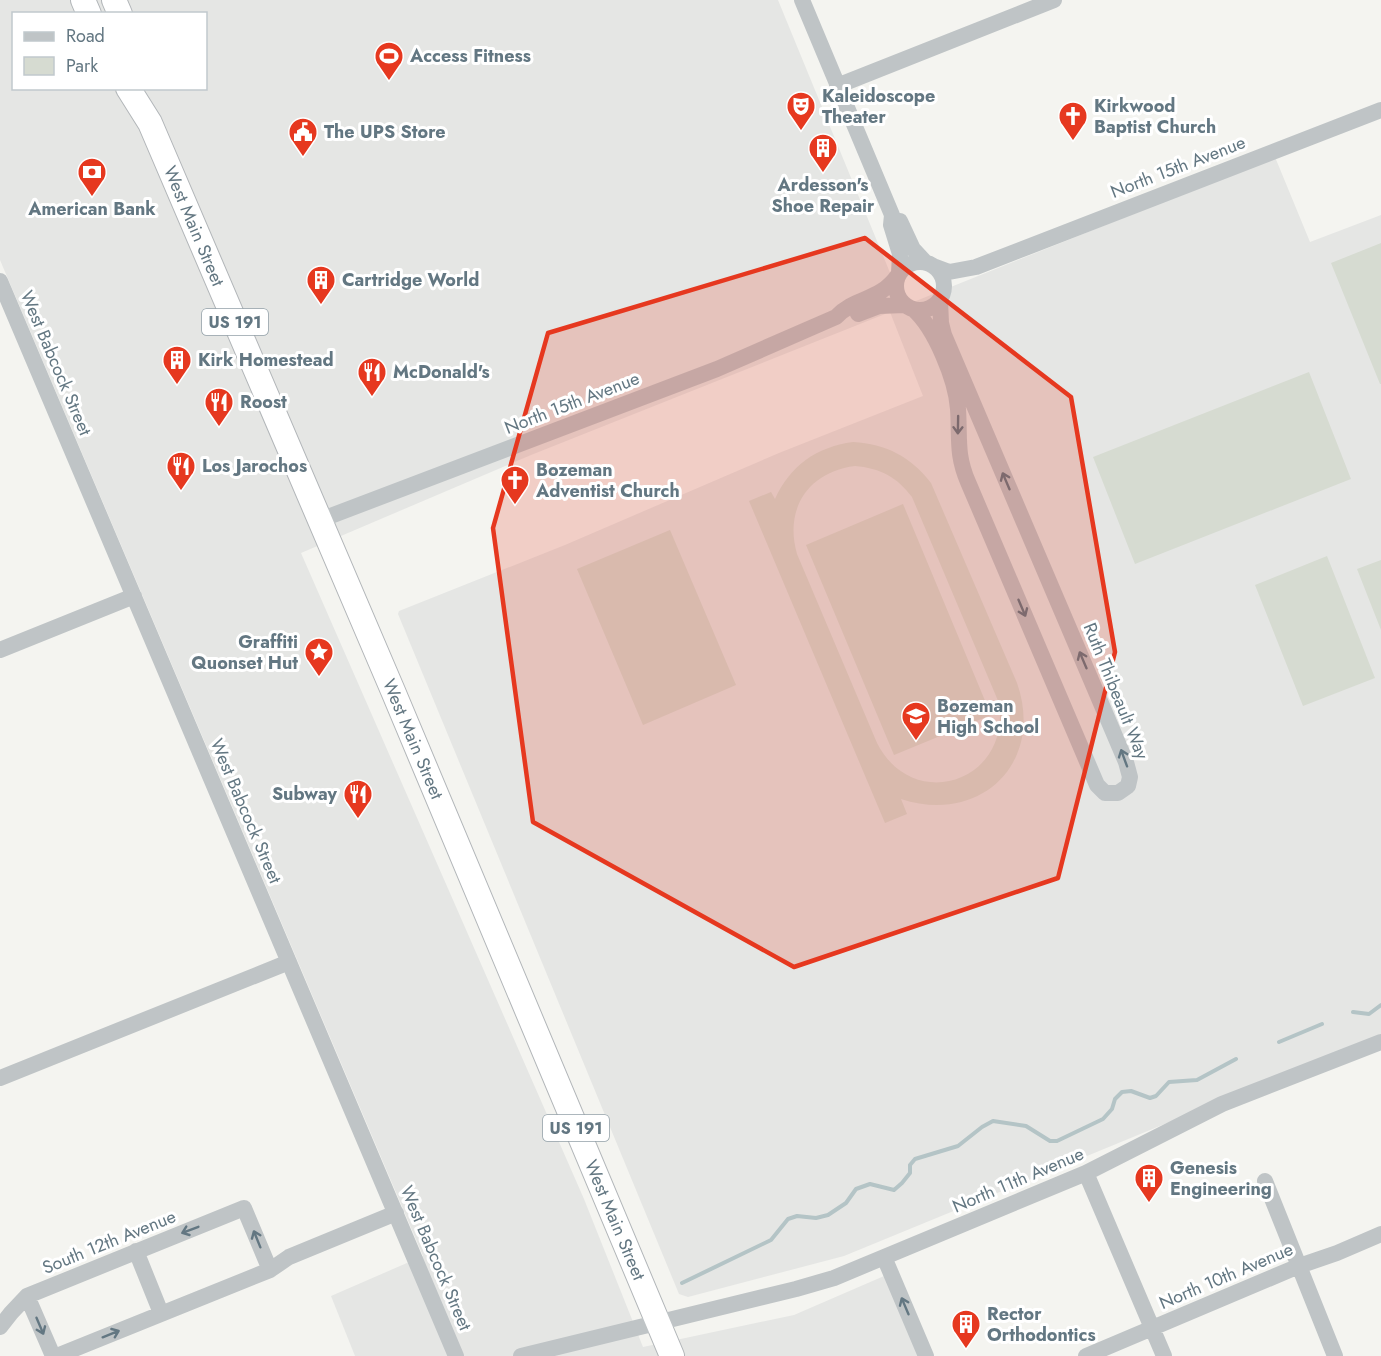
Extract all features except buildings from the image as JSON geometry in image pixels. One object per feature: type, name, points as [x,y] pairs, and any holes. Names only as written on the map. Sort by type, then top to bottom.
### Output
[{"type":"highway","name":"West Main Street","points":[[129,90],[150,123],[672,1356]]},
{"type":"highway","name":"West Main Street","points":[[142,90],[150,123]]},
{"type":"street","points":[[802,0],[892,215],[891,225],[900,254],[896,291],[909,307],[928,309],[941,296],[943,278],[913,249],[900,221],[892,215]]},
{"type":"street","points":[[837,86],[1054,0]]},
{"type":"street","name":"North 15th Avenue","points":[[930,264],[949,272],[976,267],[1381,110]]},
{"type":"street","name":"North 15th Avenue","points":[[941,296],[990,262]]},
{"type":"street","points":[[899,274],[910,264],[930,264]]},
{"type":"street","name":"North 15th Avenue","points":[[320,520],[717,369],[836,317],[846,308],[885,290],[899,274]]},
{"type":"street","name":"West Babcock Street","points":[[0,281],[456,1356]]},
{"type":"street","name":"Ruth Thibeault Way","points":[[909,307],[922,317],[930,329],[955,391],[959,457],[968,482],[1097,785],[1105,793],[1118,793],[1128,786],[1130,777],[1126,762],[944,335],[941,323],[941,296]]},
{"type":"street","name":"North 15th Avenue","points":[[836,317],[848,318],[879,306],[909,307]]},
{"type":"street","points":[[0,650],[134,596]]},
{"type":"street","points":[[0,1078],[289,962]]},
{"type":"street","name":"North 11th Avenue","points":[[521,1356],[834,1278],[1086,1173],[1222,1104],[1381,1042]]},
{"type":"street","points":[[1086,1173],[1164,1356]]},
{"type":"street","points":[[1265,1181],[1335,1356]]},
{"type":"street","name":"South 12th Avenue","points":[[0,1327],[27,1296],[244,1208],[270,1270]]},
{"type":"street","points":[[27,1296],[55,1356],[270,1270],[289,1257],[396,1213]]},
{"type":"street","name":"North 10th Avenue","points":[[1086,1356],[1381,1234]]},
{"type":"street","points":[[136,1251],[161,1313]]},
{"type":"street","points":[[884,1257],[926,1356]]},
{"type":"highlighted area","points":[[865,238],[1071,397],[1115,652],[1058,878],[794,967],[533,822],[493,528],[548,333]]},
{"type":"shaded area","points":[[0,0],[778,0],[893,280],[891,311],[1275,157],[1310,242],[1381,215],[1381,1035],[844,1256],[688,1297],[679,1294],[398,614],[399,611],[565,545],[779,453],[923,396],[890,312],[531,455],[301,553],[584,1199],[643,1347],[794,1315],[891,1273],[926,1356],[355,1356],[331,1296],[423,1256],[0,260]]},
{"type":"green space","points":[[1381,243],[1381,384],[1380,384],[1331,263]]},
{"type":"green space","points":[[1309,372],[1351,479],[1135,564],[1093,457]]},
{"type":"green space","points":[[853,442],[865,443],[887,449],[915,465],[931,483],[1017,683],[1023,712],[1022,739],[1013,762],[999,781],[980,795],[956,803],[930,805],[901,799],[907,814],[885,823],[749,501],[771,492],[775,499],[788,477],[806,460],[827,448]],"holes":[[[855,466],[880,471],[894,479],[912,497],[999,703],[999,730],[990,753],[975,769],[956,779],[935,782],[913,778],[893,765],[877,743],[797,554],[794,522],[797,508],[804,495],[824,476]]]},
{"type":"green space","points":[[903,504],[991,715],[894,755],[806,545]]},
{"type":"green space","points":[[670,530],[736,685],[643,725],[577,569]]},
{"type":"green space","points":[[1327,556],[1375,678],[1303,706],[1255,585]]},
{"type":"green space","points":[[1381,560],[1381,630],[1357,569]]},
{"type":"waterway","points":[[1353,1012],[1369,1014],[1381,1005]]},
{"type":"waterway","points":[[1279,1042],[1322,1024]]},
{"type":"waterway","points":[[682,1283],[771,1240],[788,1219],[797,1216],[816,1218],[828,1215],[846,1203],[856,1189],[870,1184],[894,1190],[910,1173],[910,1165],[915,1159],[958,1146],[993,1121],[1026,1126],[1050,1141],[1057,1141],[1103,1119],[1122,1092],[1131,1091],[1150,1098],[1156,1096],[1169,1082],[1197,1080],[1236,1059]]},
{"type":"place","name":"Access Fitness","points":[[389,82]]},
{"type":"place","name":"Kaleidoscope Theater","points":[[801,132]]},
{"type":"place","name":"Kirkwood Baptist Church","points":[[1073,142]]},
{"type":"place","name":"The UPS Store","points":[[303,158]]},
{"type":"place","name":"Ardesson's Shoe Repair","points":[[823,174]]},
{"type":"place","name":"American Bank","points":[[92,198]]},
{"type":"place","name":"Cartridge World","points":[[321,306]]},
{"type":"place","name":"Kirk Homestead","points":[[177,386]]},
{"type":"place","name":"McDonald's","points":[[372,398]]},
{"type":"place","name":"Roost","points":[[219,428]]},
{"type":"place","name":"Los Jarochos","points":[[181,492]]},
{"type":"place","name":"Bozeman Adventist Church","points":[[515,506]]},
{"type":"place","name":"Graffiti Quonset Hut","points":[[319,678]]},
{"type":"place","name":"Bozeman High School","points":[[916,742]]},
{"type":"place","name":"Subway","points":[[358,820]]},
{"type":"place","name":"Genesis Engineering","points":[[1149,1204]]},
{"type":"place","name":"Rector Orthodontics","points":[[966,1350]]}]
